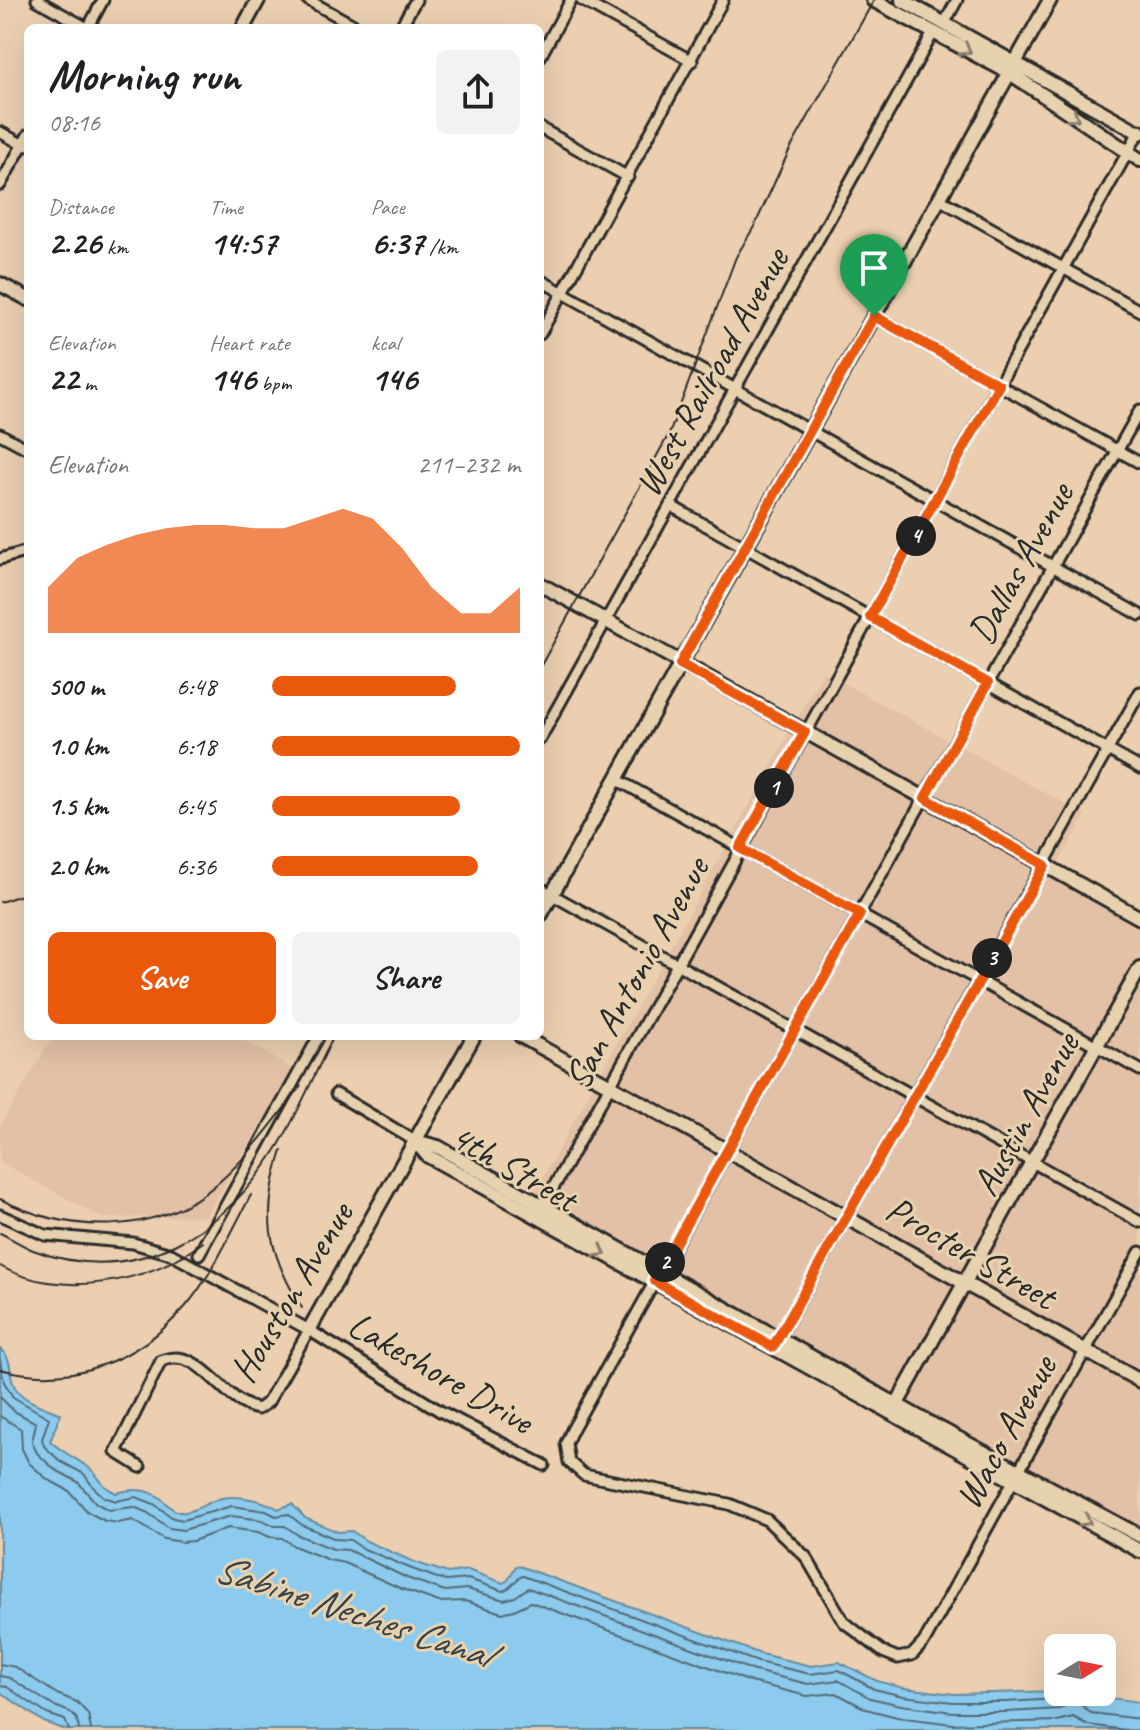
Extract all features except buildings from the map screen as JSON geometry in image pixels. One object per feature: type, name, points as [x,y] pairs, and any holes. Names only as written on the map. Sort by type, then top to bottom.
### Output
[{"type":"street","points":[[37,0],[80,24]]},
{"type":"street","points":[[89,24],[103,0]]},
{"type":"street","points":[[245,24],[258,0]]},
{"type":"street","points":[[308,0],[352,24]]},
{"type":"street","points":[[402,24],[416,0]]},
{"type":"street","points":[[544,50],[571,0]]},
{"type":"street","points":[[581,0],[692,61]]},
{"type":"street","points":[[544,327],[723,0]]},
{"type":"street","points":[[873,0],[933,33],[1012,68],[1140,132]]},
{"type":"street","points":[[902,0],[1012,68],[1140,160]]},
{"type":"street","points":[[944,24],[957,0]]},
{"type":"street","points":[[1050,0],[616,779],[546,892],[1140,1222]]},
{"type":"street","name":"West Railroad Avenue","points":[[544,732],[933,33]]},
{"type":"street","points":[[544,130],[628,177]]},
{"type":"street","points":[[0,132],[24,141]]},
{"type":"street","name":"San Antonio Avenue","points":[[540,1211],[1140,132]]},
{"type":"street","points":[[0,185],[24,145]]},
{"type":"street","points":[[939,199],[1140,311]]},
{"type":"street","points":[[544,282],[1140,615]]},
{"type":"street","points":[[0,284],[24,297]]},
{"type":"street","points":[[874,316],[1140,463]]},
{"type":"street","name":"Dallas Avenue","points":[[569,1462],[566,1443],[572,1430],[1140,410]]},
{"type":"street","points":[[0,434],[24,447]]},
{"type":"street","points":[[671,506],[1140,768]]},
{"type":"street","points":[[0,559],[24,552]]},
{"type":"street","points":[[544,586],[1140,918]]},
{"type":"street","points":[[776,1342],[1140,692]]},
{"type":"street","points":[[616,779],[1140,1070]]},
{"type":"street","name":"Austin Avenue","points":[[894,1409],[1140,968]]},
{"type":"street","points":[[199,1254],[317,1040]]},
{"type":"street","name":"Houston Avenue","points":[[140,1467],[116,1452],[161,1361],[171,1356],[193,1361],[243,1406],[258,1409],[268,1402],[472,1040]]},
{"type":"street","name":"Procter Street","points":[[528,1040],[1140,1381]]},
{"type":"street","points":[[336,1094],[415,1141]]},
{"type":"street","name":"4th Street","points":[[415,1141],[428,1156],[540,1211],[894,1409],[1138,1540]]},
{"type":"street","name":"Lakeshore Drive","points":[[0,1215],[45,1235],[133,1243],[171,1254],[309,1330],[440,1411],[544,1465]]},
{"type":"street","name":"Waco Avenue","points":[[924,1642],[1140,1252]]},
{"type":"street","name":"Lakeshore Drive","points":[[569,1462],[584,1475],[729,1504],[767,1520],[806,1557],[844,1622],[863,1637],[883,1652],[898,1658],[912,1655],[924,1642]]},
{"type":"shaded area","points":[[823,672],[1086,815],[1051,876],[1140,927],[1140,1559],[522,1215]]},
{"type":"shaded area","points":[[51,1040],[243,1040],[294,1070],[206,1216],[102,1218],[0,1162],[0,1126]]},
{"type":"water","name":"Sabine Neches Canal","points":[[0,1349],[8,1359],[13,1384],[20,1394],[61,1414],[50,1441],[88,1467],[107,1488],[116,1493],[132,1490],[149,1492],[181,1512],[228,1497],[259,1501],[278,1509],[292,1504],[305,1518],[338,1532],[352,1531],[366,1541],[414,1562],[448,1573],[468,1570],[503,1583],[516,1566],[522,1567],[761,1654],[811,1666],[839,1662],[877,1681],[904,1688],[954,1694],[1044,1691],[1044,1706],[1116,1706],[1116,1699],[1140,1702],[1140,1730],[66,1730],[44,1722],[0,1692]]},
{"type":"railway","points":[[544,660],[670,432],[736,257],[755,225],[789,151],[874,0]]},
{"type":"railway","points":[[0,902],[24,894]]},
{"type":"railway","points":[[0,1233],[33,1250],[71,1260],[108,1262],[142,1257],[175,1245],[205,1227],[232,1204],[257,1176],[287,1132],[332,1040]]},
{"type":"railway","points":[[0,1199],[27,1211],[83,1224],[140,1221],[167,1213],[194,1201],[230,1172],[301,1086]]},
{"type":"railway","points":[[282,1151],[271,1194],[271,1232],[281,1269],[302,1308]]},
{"type":"railway","points":[[0,1369],[26,1374],[77,1372],[102,1365],[147,1342],[196,1294],[251,1195]]},
{"type":"railway","points":[[0,1266],[50,1282],[104,1282],[158,1268],[203,1242]]},
{"type":"route","points":[[874,316],[999,385],[870,617],[988,683],[925,798],[1045,865],[773,1347],[654,1281],[860,914],[740,848],[805,732],[680,664],[874,316]]}]
